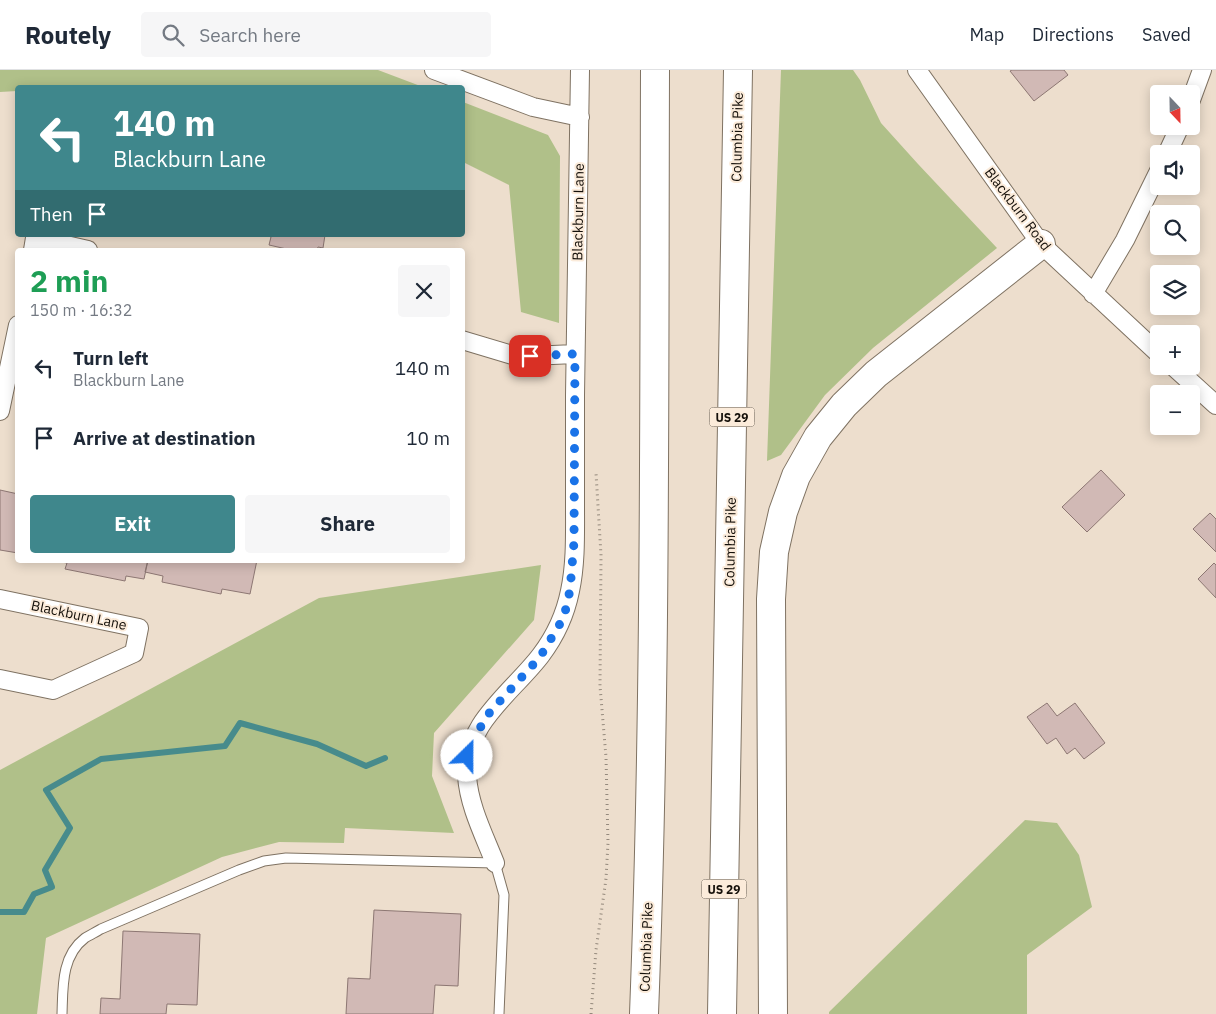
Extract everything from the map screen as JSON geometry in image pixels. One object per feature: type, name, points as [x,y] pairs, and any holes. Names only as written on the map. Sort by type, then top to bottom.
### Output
[{"type":"main road","name":"Columbia Pike","points":[[644,1014],[653,628],[655,70]]},
{"type":"main road","name":"Columbia Pike","points":[[722,1014],[738,70]]},
{"type":"main road","points":[[773,1014],[771,599],[774,552],[784,512],[796,476],[818,437],[844,405],[876,374],[1040,244]]},
{"type":"main road","points":[[726,763],[738,1014]]},
{"type":"street","points":[[434,70],[533,107],[580,117]]},
{"type":"street","name":"Blackburn Lane","points":[[495,863],[470,796],[466,774],[467,756],[475,736],[490,712],[540,657],[564,617],[570,590],[574,542],[580,70]]},
{"type":"street","name":"Blackburn Road","points":[[917,70],[1040,244],[1150,346]]},
{"type":"street","points":[[1196,85],[1202,70]]},
{"type":"street","points":[[1093,294],[1125,240],[1150,189]]},
{"type":"street","points":[[33,248],[35,238],[79,248]]},
{"type":"street","points":[[0,411],[15,339]]},
{"type":"street","points":[[465,341],[512,355],[575,354]]},
{"type":"street","points":[[1183,375],[1216,405]]},
{"type":"street","name":"Blackburn Lane","points":[[0,599],[139,628],[134,653],[53,690],[0,679]]},
{"type":"lane","points":[[62,1014],[64,977],[68,961],[74,949],[84,939],[101,929],[239,870],[264,861],[286,858],[495,863],[504,895],[499,1014]]},
{"type":"path","points":[[591,1014],[608,843],[606,757],[600,686],[601,555],[596,469]]},
{"type":"green space","points":[[0,70],[378,70],[418,85],[15,85],[15,91],[0,92]]},
{"type":"green space","points":[[781,70],[853,70],[860,80],[881,123],[997,248],[873,348],[825,395],[781,455],[767,461]]},
{"type":"green space","points":[[465,103],[548,135],[560,156],[559,323],[521,312],[509,185],[465,163]]},
{"type":"green space","points":[[541,565],[534,620],[434,733],[432,776],[454,833],[345,828],[344,843],[279,842],[222,857],[46,938],[37,1014],[0,1014],[0,770],[319,598]]},
{"type":"green space","points":[[1025,820],[1057,823],[1079,855],[1092,907],[1027,955],[1027,1014],[829,1014],[829,1012]]},
{"type":"building","points":[[1064,70],[1068,75],[1034,101],[1010,71]]},
{"type":"building","points":[[271,237],[325,237],[323,248],[282,248],[269,245]]},
{"type":"building","points":[[1101,470],[1125,495],[1087,532],[1062,507]]},
{"type":"building","points":[[0,490],[15,493],[15,552],[0,550]]},
{"type":"building","points":[[1210,513],[1216,519],[1216,552],[1193,529]]},
{"type":"building","points":[[67,563],[147,563],[144,579],[126,576],[125,581],[65,569]]},
{"type":"building","points":[[147,563],[256,563],[250,594],[222,589],[221,594],[162,582],[163,576],[145,572]]},
{"type":"building","points":[[1214,563],[1216,565],[1216,598],[1198,579]]},
{"type":"building","points":[[1047,703],[1057,716],[1075,703],[1105,743],[1084,759],[1075,748],[1067,754],[1056,738],[1047,744],[1027,717]]},
{"type":"building","points":[[374,910],[461,914],[458,986],[435,985],[433,1014],[346,1014],[348,978],[370,979]]},
{"type":"building","points":[[123,931],[200,934],[197,1005],[167,1004],[166,1014],[100,1014],[101,998],[120,999]]},
{"type":"waterway","points":[[0,912],[24,912],[34,894],[52,887],[45,870],[70,828],[46,790],[101,759],[225,746],[240,723],[317,744],[366,766],[385,758]]},
{"type":"route","points":[[467,756],[475,736],[490,712],[540,657],[554,637],[564,617],[570,590],[574,542],[575,354],[530,356]]}]
